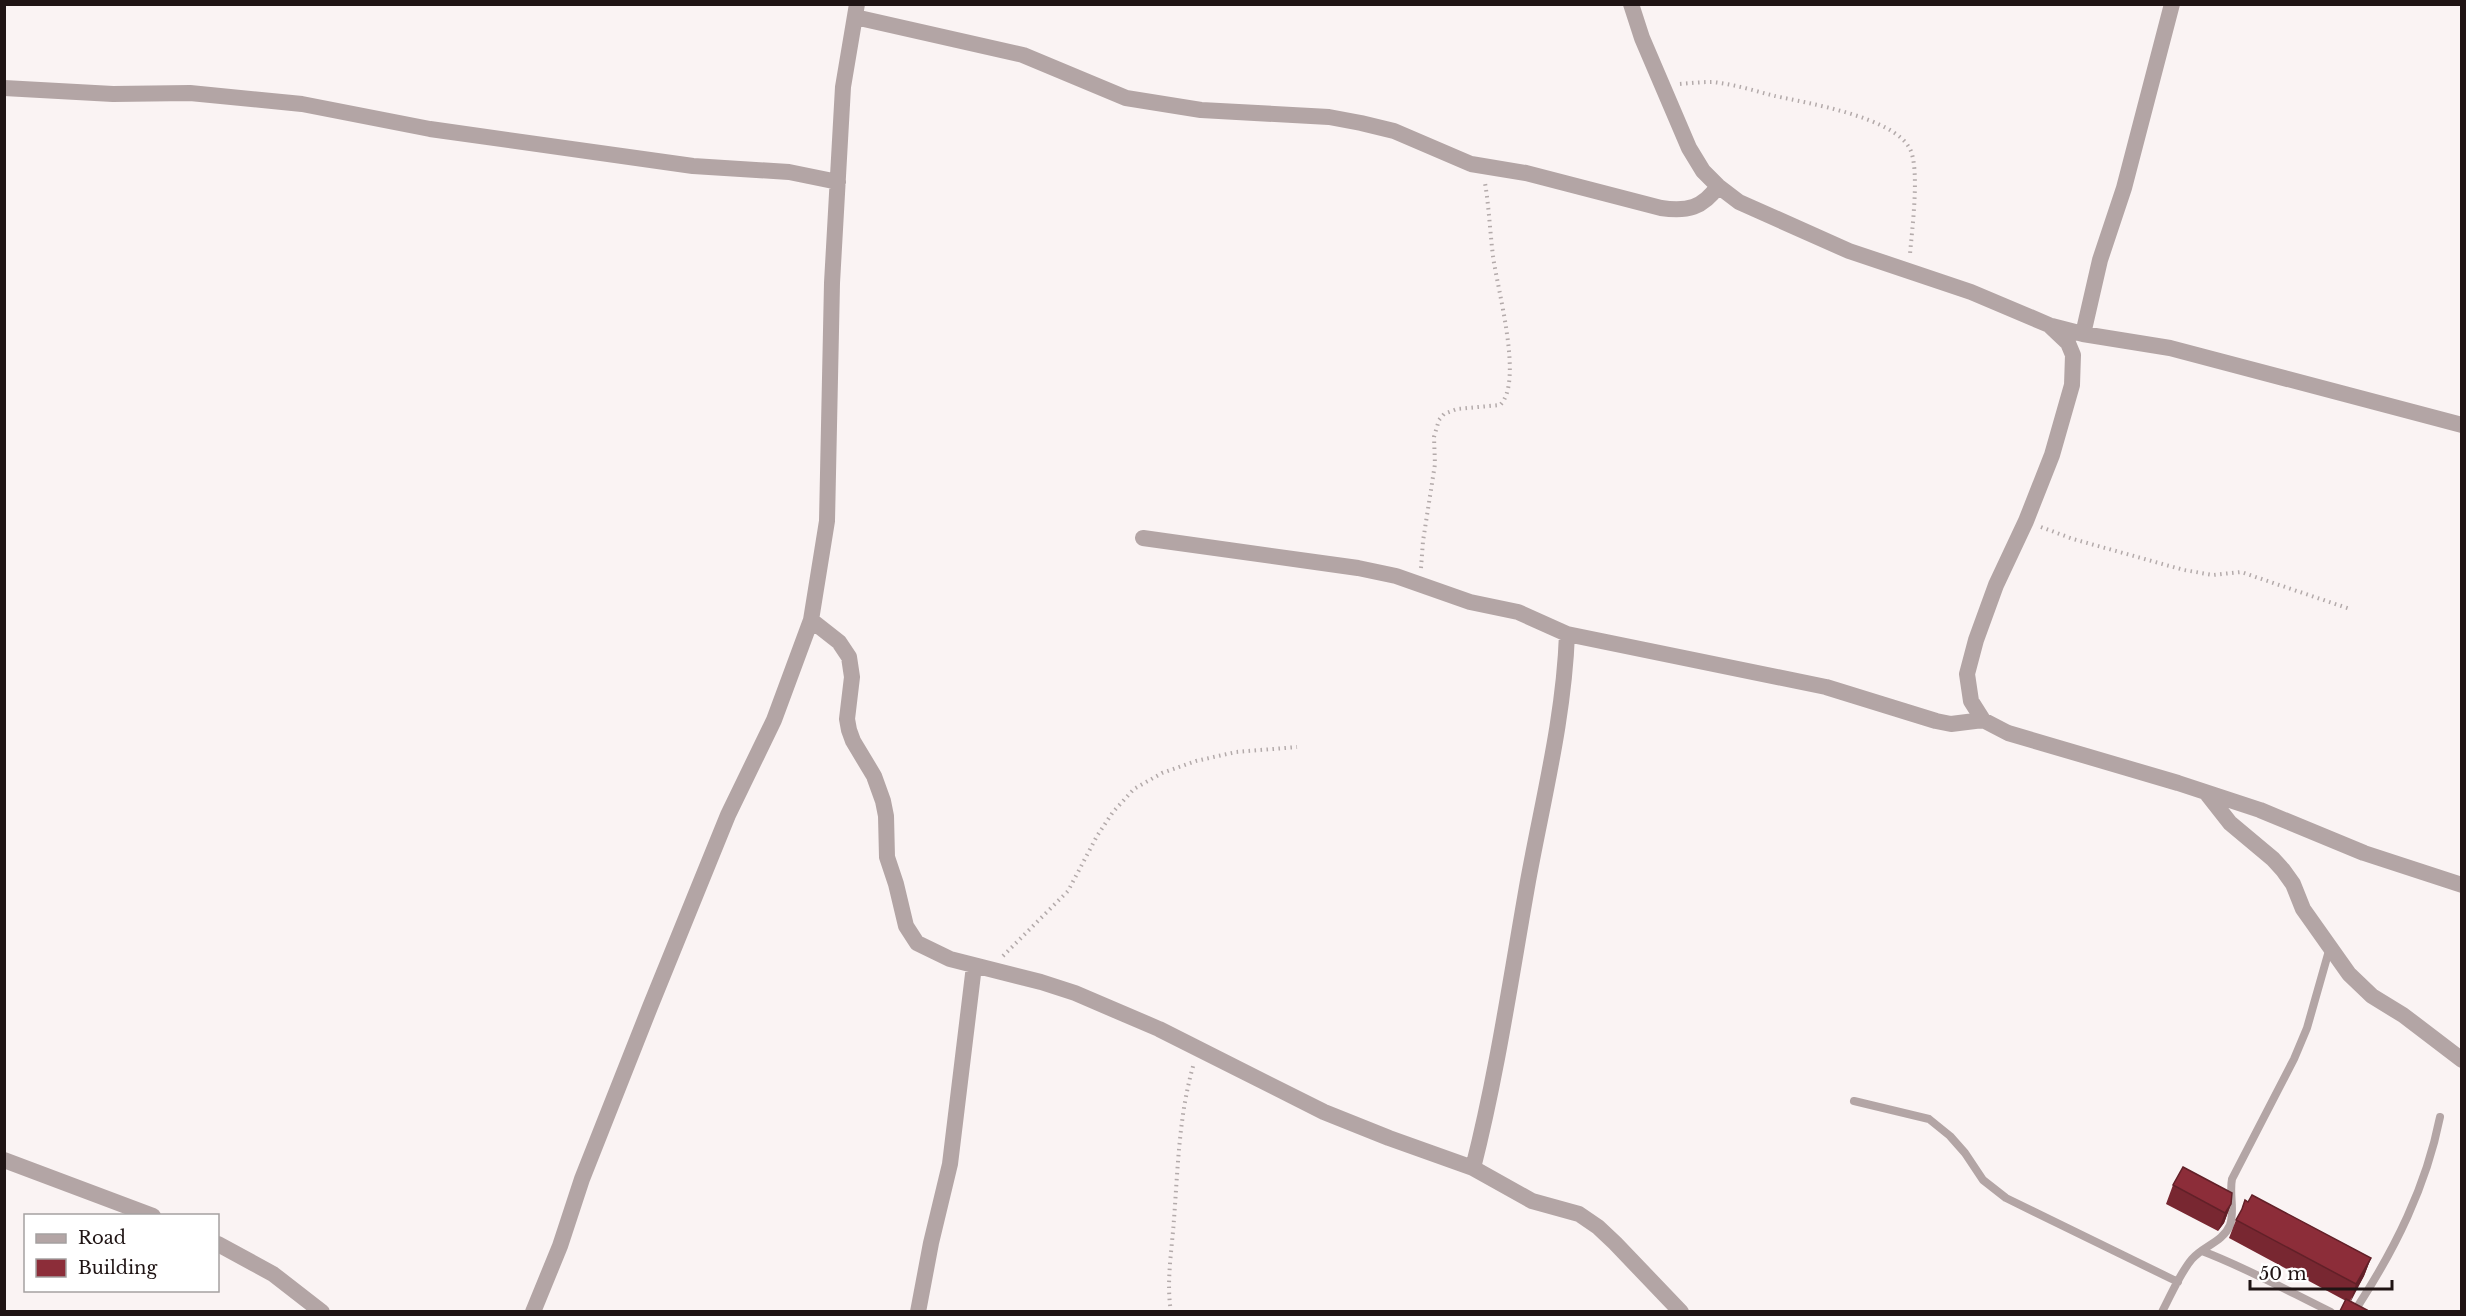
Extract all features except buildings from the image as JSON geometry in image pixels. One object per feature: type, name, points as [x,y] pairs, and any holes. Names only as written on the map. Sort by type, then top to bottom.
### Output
[{"type":"street","points":[[1631,4],[1662,86],[1689,148],[1703,171],[1739,202],[1849,251],[1971,292],[2049,325],[2083,334],[2170,348],[2462,425]]},
{"type":"street","points":[[2083,334],[2100,260],[2124,188],[2172,4]]},
{"type":"street","points":[[533,1311],[560,1246],[582,1179],[654,996],[728,815],[774,720],[811,620],[827,521],[832,283],[843,87],[856,11],[1023,55],[1126,98],[1201,110],[1329,117],[1361,123],[1394,131],[1483,167],[1526,173],[1675,210],[1695,208],[1712,196],[1718,186]]},
{"type":"street","points":[[4,88],[113,94],[190,93],[302,105],[430,129],[628,155],[693,166],[789,172],[838,182]]},
{"type":"street","points":[[2049,325],[2068,343],[2073,355],[2072,385],[2052,455],[2026,521],[1996,585],[1976,640],[1967,674],[1971,701],[1983,720],[2008,733],[2178,783],[2208,795],[2260,810],[2364,853],[2462,885]]},
{"type":"street","points":[[1143,538],[1358,568],[1420,584],[1470,602],[1518,612],[1567,634],[1826,687],[1936,721],[1951,724],[1983,720]]},
{"type":"street","points":[[811,620],[839,642],[849,657],[852,677],[847,719],[849,730],[874,776],[883,801],[886,816],[885,852],[908,932],[922,946],[950,959],[1075,993],[1198,1048],[1324,1112],[1473,1168],[1532,1202],[1570,1211],[1585,1218],[1615,1243],[1681,1311]]},
{"type":"street","points":[[1473,1168],[1486,1118],[1529,877],[1540,831],[1564,694],[1567,634]]},
{"type":"street","points":[[2208,795],[2230,823],[2283,870],[2293,884],[2303,909],[2349,974],[2372,996],[2403,1015],[2462,1060]]},
{"type":"street","points":[[918,1311],[950,1164],[974,966]]},
{"type":"street","points":[[4,1160],[150,1214]]},
{"type":"street","points":[[219,1245],[273,1274],[322,1311]]},
{"type":"lane","points":[[2162,1311],[2190,1261],[2219,1240],[2229,1228],[2232,1212],[2230,1196],[2232,1179],[2303,1038],[2330,947]]},
{"type":"lane","points":[[1854,1101],[1929,1119],[1950,1136],[1965,1153],[1983,1180],[2006,1198],[2178,1282]]},
{"type":"lane","points":[[2352,1311],[2356,1309],[2381,1270],[2408,1218],[2434,1147],[2440,1117]]},
{"type":"lane","points":[[2202,1251],[2232,1262],[2271,1284],[2331,1311]]},
{"type":"path","points":[[1662,86],[1713,82],[1739,87],[1849,113],[1864,118],[1899,138],[1910,148],[1913,166],[1908,271]]},
{"type":"path","points":[[1420,584],[1423,541],[1435,464],[1434,437],[1439,420],[1444,414],[1458,409],[1500,405],[1509,388],[1508,344],[1493,256],[1483,167]]},
{"type":"path","points":[[2026,521],[2073,539],[2184,570],[2213,575],[2232,571],[2241,572],[2350,609]]},
{"type":"path","points":[[991,970],[1021,936],[1068,891],[1097,836],[1113,812],[1134,789],[1162,773],[1196,760],[1236,752],[1298,747]]},
{"type":"path","points":[[1171,1311],[1170,1261],[1179,1137],[1182,1111],[1198,1048]]}]
